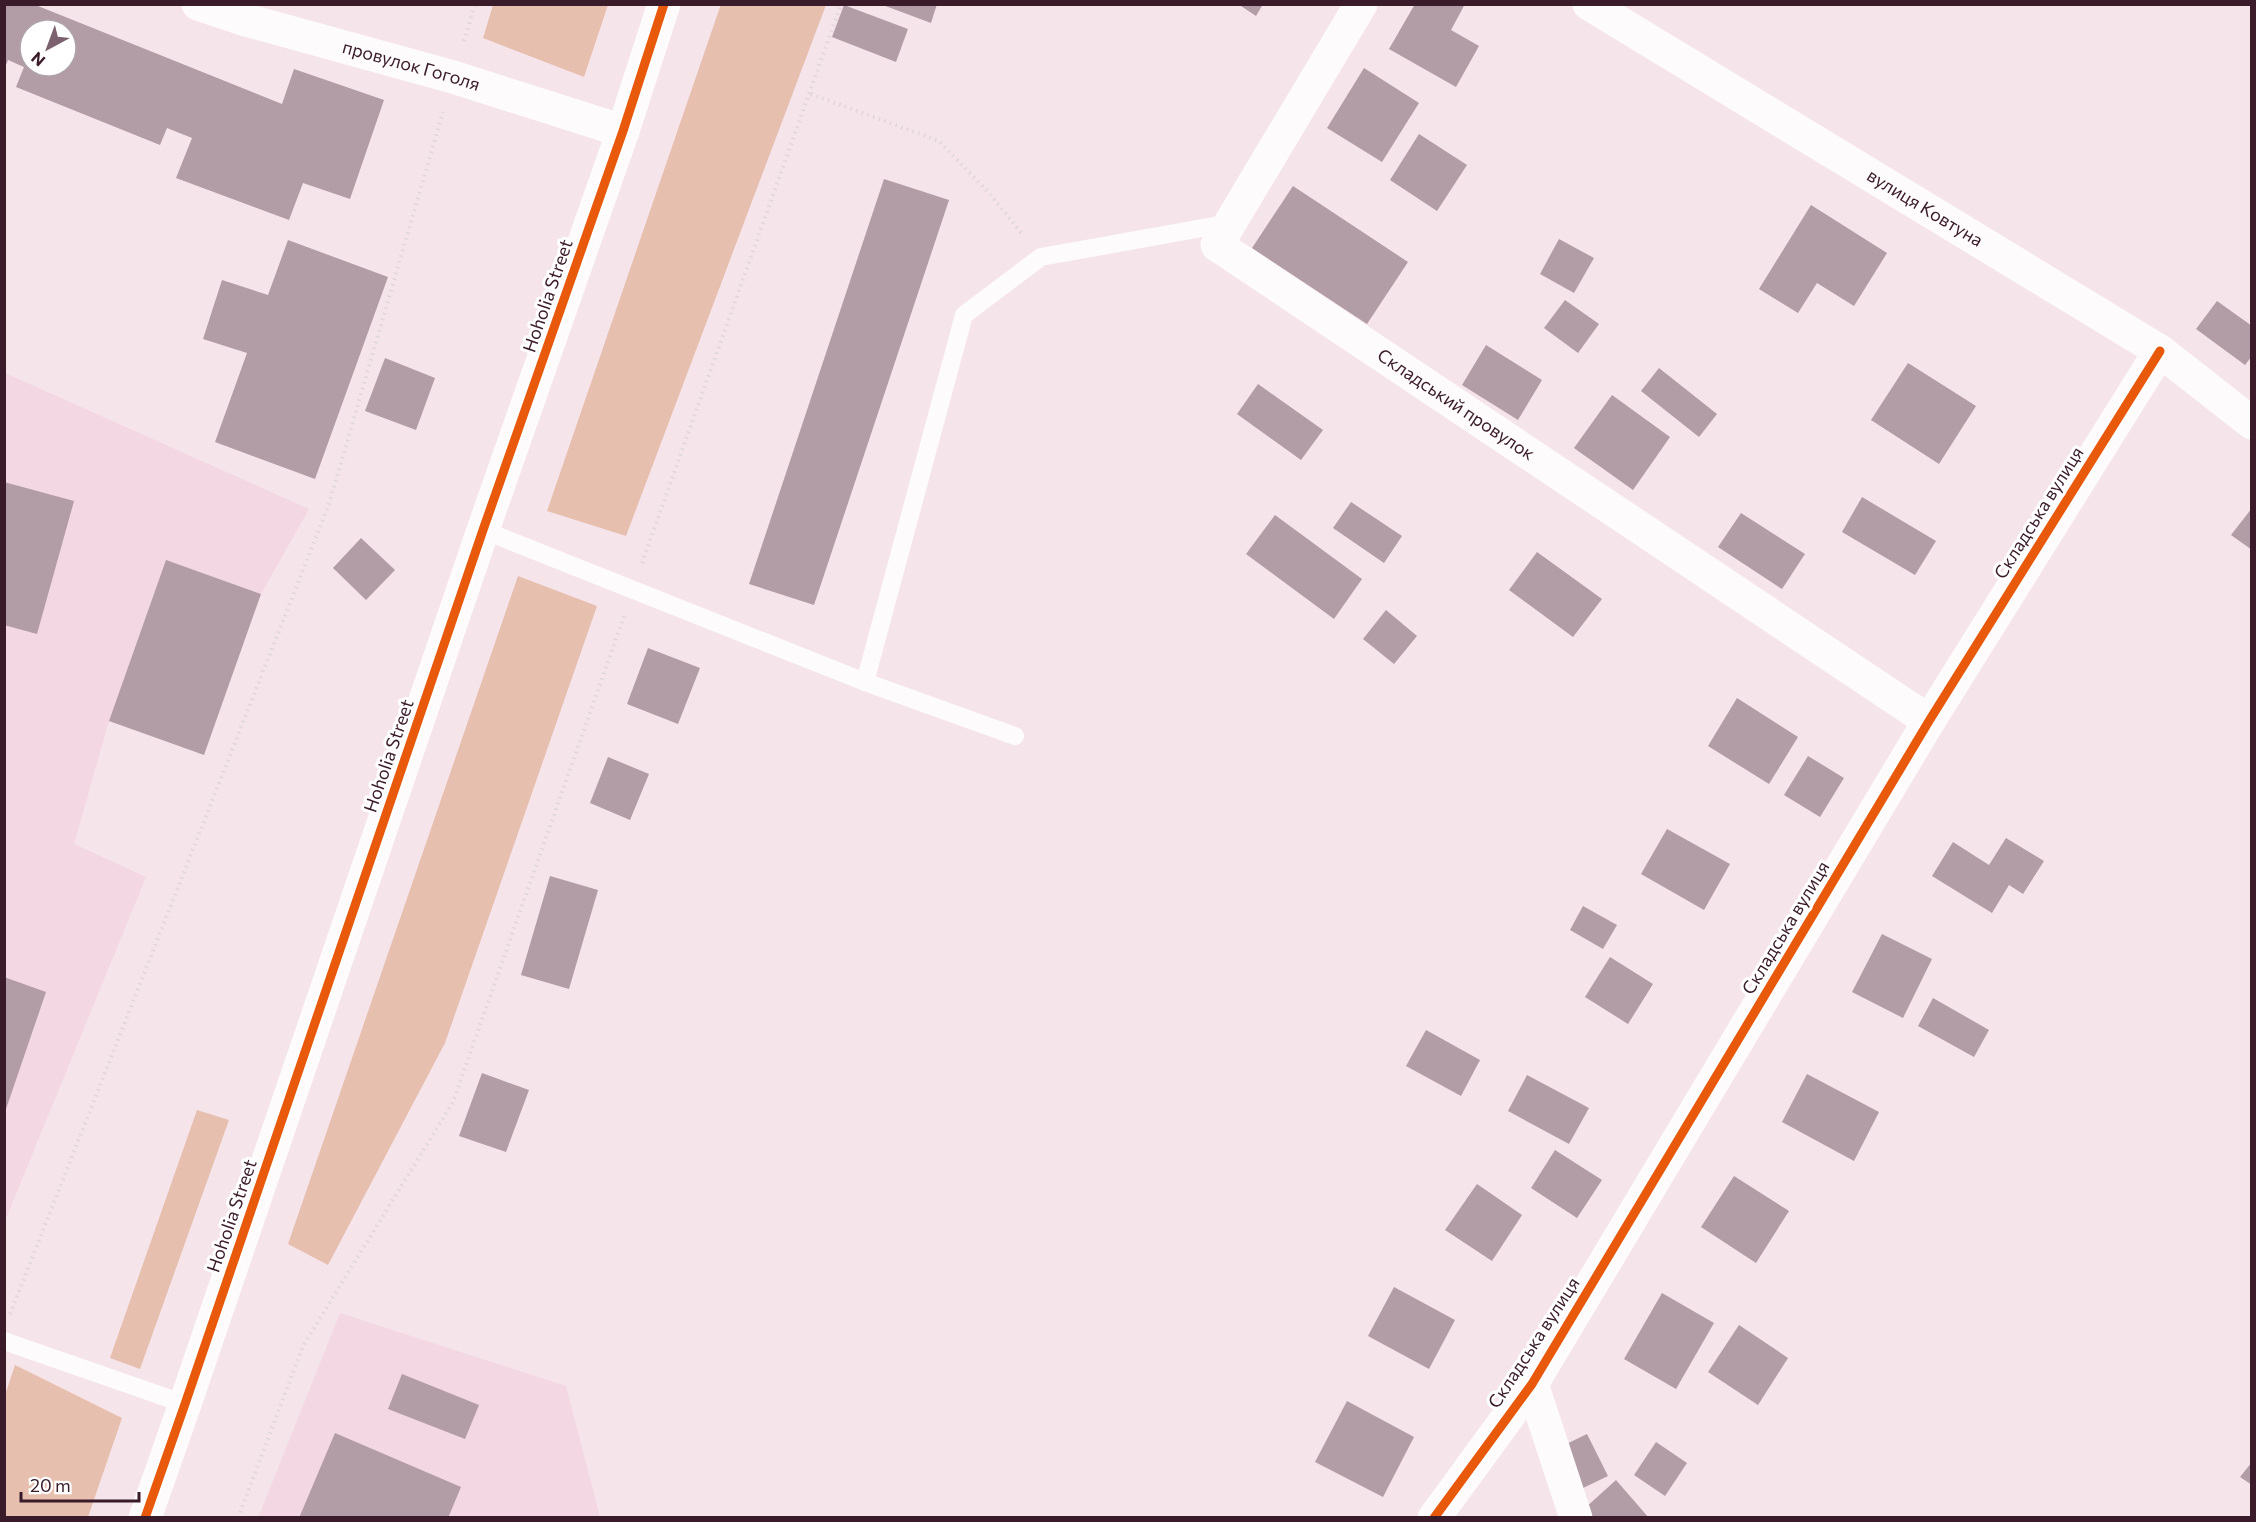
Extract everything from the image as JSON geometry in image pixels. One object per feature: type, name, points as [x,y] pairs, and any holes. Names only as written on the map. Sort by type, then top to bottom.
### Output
[{"type":"street","name":"провулок Гоголя","points":[[198,4],[248,12],[623,131]]},
{"type":"street","name":"Hoholia Street","points":[[145,1518],[483,530],[623,131],[664,4]]},
{"type":"street","name":"Складський провулок","points":[[1361,4],[1217,245],[1929,721]]},
{"type":"street","name":"вулиця Ковтуна","points":[[1589,4],[2160,351],[2252,423]]},
{"type":"street","name":"Складська вулиця","points":[[1434,1518],[1532,1384],[1929,721],[2160,351]]},
{"type":"street","name":"Складська вулиця","points":[[1532,1384],[1576,1518]]},
{"type":"lane","points":[[865,682],[964,315],[1041,257],[1230,223]]},
{"type":"lane","points":[[483,530],[865,682],[1015,736]]},
{"type":"lane","points":[[4,1341],[185,1404]]},
{"type":"path","points":[[9,1316],[329,504],[475,4]]},
{"type":"path","points":[[238,1518],[303,1346],[453,1102],[841,4]]},
{"type":"path","points":[[811,94],[939,141],[989,193],[1041,257]]},
{"type":"shaded area","points":[[721,4],[826,5],[626,536],[547,511]]},
{"type":"shaded area","points":[[493,5],[608,5],[584,77],[483,38]]},
{"type":"shaded area","points":[[5,373],[309,509],[261,594],[166,561],[109,721],[74,844],[146,877],[5,1221]]},
{"type":"shaded area","points":[[518,576],[597,606],[445,1043],[328,1265],[288,1244]]},
{"type":"shaded area","points":[[197,1110],[229,1120],[140,1369],[110,1358]]},
{"type":"shaded area","points":[[340,1313],[566,1386],[600,1517],[258,1518]]},
{"type":"shaded area","points":[[15,1365],[122,1418],[88,1517],[5,1517],[5,1395]]},
{"type":"building","points":[[4,4],[33,4],[68,18],[18,18],[18,64],[8,60],[4,70]]},
{"type":"building","points":[[880,4],[937,4],[931,23]]},
{"type":"building","points":[[1238,4],[1263,4],[1256,16]]},
{"type":"building","points":[[1415,4],[1465,4],[1451,30],[1479,46],[1456,87],[1389,49]]},
{"type":"building","points":[[844,5],[908,29],[896,62],[832,37]]},
{"type":"building","points":[[78,22],[282,104],[294,69],[384,100],[350,199],[303,183],[289,220],[176,178],[192,138],[167,128],[160,145],[16,87],[20,78],[78,78]]},
{"type":"building","points":[[1364,68],[1419,103],[1382,162],[1327,128]]},
{"type":"building","points":[[1419,134],[1467,165],[1437,211],[1390,180]]},
{"type":"building","points":[[884,179],[949,200],[814,605],[749,584]]},
{"type":"building","points":[[1293,186],[1408,262],[1367,324],[1252,248]]},
{"type":"building","points":[[1811,205],[1887,253],[1854,306],[1817,283],[1798,313],[1759,289]]},
{"type":"building","points":[[1559,239],[1594,258],[1574,293],[1540,274]]},
{"type":"building","points":[[288,240],[388,277],[315,479],[215,442],[247,353],[203,339],[222,280],[268,295]]},
{"type":"building","points":[[1565,300],[1599,324],[1578,353],[1544,328]]},
{"type":"building","points":[[2217,301],[2252,326],[2252,356],[2245,365],[2196,329]]},
{"type":"building","points":[[1486,345],[1542,380],[1518,420],[1462,385]]},
{"type":"building","points":[[385,358],[435,378],[416,430],[365,411]]},
{"type":"building","points":[[1908,363],[1976,406],[1939,464],[1871,420]]},
{"type":"building","points":[[1659,368],[1717,414],[1699,437],[1641,391]]},
{"type":"building","points":[[1258,384],[1323,430],[1301,460],[1237,414]]},
{"type":"building","points":[[1612,395],[1670,437],[1633,490],[1574,448]]},
{"type":"building","points":[[4,482],[74,501],[37,634],[4,625]]},
{"type":"building","points":[[1862,497],[1936,541],[1915,575],[1842,532]]},
{"type":"building","points":[[1351,502],[1402,536],[1384,563],[1333,528]]},
{"type":"building","points":[[2252,508],[2252,550],[2231,535]]},
{"type":"building","points":[[1741,513],[1805,554],[1782,589],[1718,547]]},
{"type":"building","points":[[1275,515],[1362,579],[1334,619],[1246,554]]},
{"type":"building","points":[[361,538],[395,570],[366,600],[333,568]]},
{"type":"building","points":[[1537,552],[1602,599],[1573,637],[1509,590]]},
{"type":"building","points":[[166,560],[261,594],[204,755],[109,721]]},
{"type":"building","points":[[1386,610],[1417,636],[1394,664],[1363,639]]},
{"type":"building","points":[[648,648],[700,668],[678,724],[627,704]]},
{"type":"building","points":[[1737,698],[1798,737],[1769,784],[1708,746]]},
{"type":"building","points":[[1808,756],[1844,778],[1820,817],[1784,795]]},
{"type":"building","points":[[608,757],[649,774],[630,820],[590,803]]},
{"type":"building","points":[[1667,829],[1730,864],[1704,910],[1641,874]]},
{"type":"building","points":[[2006,838],[2044,861],[2023,894],[2009,885],[1992,913],[1932,876],[1953,842],[1989,865]]},
{"type":"building","points":[[550,876],[598,890],[569,989],[521,975]]},
{"type":"building","points":[[1583,906],[1617,925],[1603,949],[1570,930]]},
{"type":"building","points":[[1882,934],[1932,959],[1903,1018],[1852,992]]},
{"type":"building","points":[[1610,957],[1653,984],[1628,1024],[1585,997]]},
{"type":"building","points":[[4,977],[46,992],[5,1112],[4,1112]]},
{"type":"building","points":[[1933,998],[1989,1030],[1974,1057],[1918,1026]]},
{"type":"building","points":[[1426,1030],[1480,1060],[1461,1096],[1406,1066]]},
{"type":"building","points":[[482,1073],[529,1090],[506,1152],[459,1136]]},
{"type":"building","points":[[1807,1074],[1879,1112],[1854,1161],[1782,1122]]},
{"type":"building","points":[[1527,1075],[1589,1108],[1569,1144],[1508,1111]]},
{"type":"building","points":[[1555,1150],[1602,1180],[1577,1218],[1531,1188]]},
{"type":"building","points":[[1734,1176],[1789,1211],[1756,1263],[1701,1227]]},
{"type":"building","points":[[1477,1184],[1522,1215],[1492,1261],[1445,1230]]},
{"type":"building","points":[[1394,1287],[1455,1320],[1429,1369],[1368,1336]]},
{"type":"building","points":[[1662,1293],[1714,1323],[1676,1389],[1624,1359]]},
{"type":"building","points":[[1739,1325],[1788,1358],[1758,1405],[1708,1372]]},
{"type":"building","points":[[402,1374],[479,1405],[465,1439],[388,1409]]},
{"type":"building","points":[[1347,1401],[1414,1437],[1383,1497],[1315,1462]]},
{"type":"building","points":[[335,1433],[461,1487],[448,1518],[299,1518]]},
{"type":"building","points":[[1587,1434],[1608,1476],[1579,1490],[1558,1448]]},
{"type":"building","points":[[1656,1442],[1687,1463],[1665,1496],[1634,1475]]},
{"type":"building","points":[[2252,1462],[2252,1485],[2240,1477]]},
{"type":"building","points":[[1616,1480],[1649,1518],[1591,1518],[1584,1509]]},
{"type":"cycle path","points":[[145,1518],[483,530],[623,131],[664,4]]},
{"type":"cycle path","points":[[1434,1518],[1532,1384],[1929,721],[2160,351]]}]
